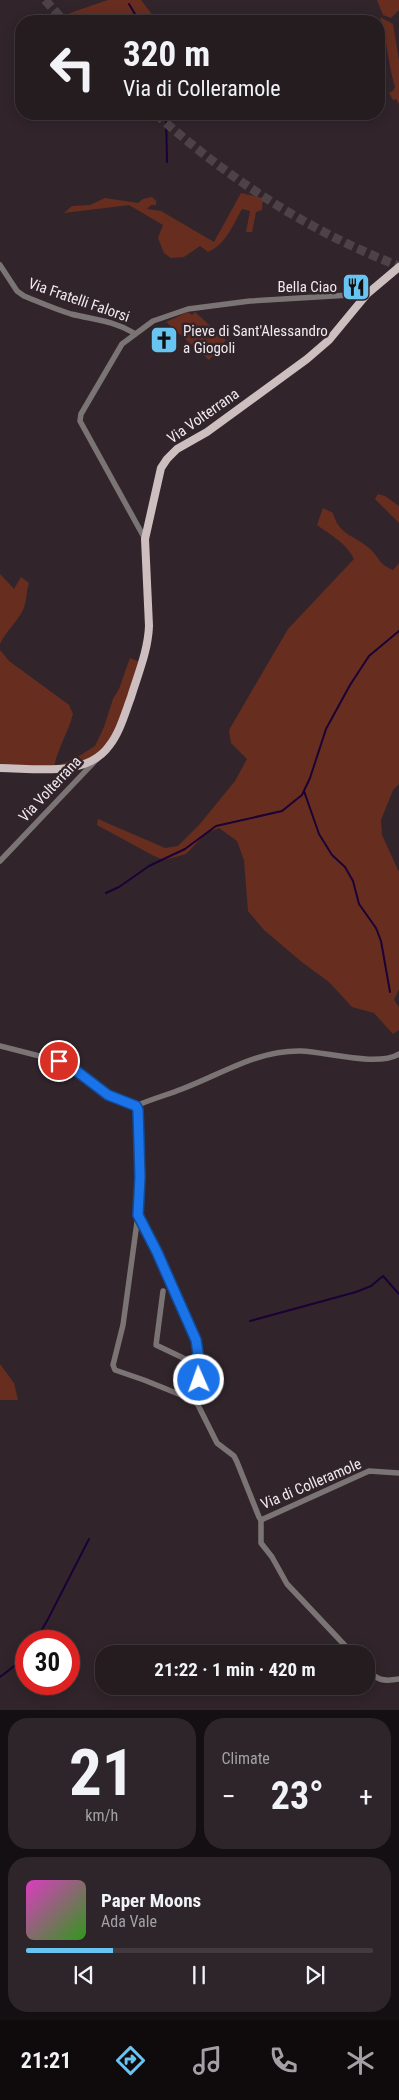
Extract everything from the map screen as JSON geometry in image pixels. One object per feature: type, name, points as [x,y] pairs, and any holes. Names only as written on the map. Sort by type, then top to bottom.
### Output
[{"type":"main road","name":"Via Volterrana","points":[[0,768],[69,767],[84,764],[98,758],[109,747],[116,735],[148,641],[145,539],[161,468],[177,449],[207,432],[307,359],[329,340],[368,294],[399,267]]},
{"type":"street","name":"Via Fratelli Falorsi","points":[[0,265],[17,291],[24,296],[72,314],[120,325],[134,333]]},
{"type":"street","points":[[145,539],[80,421],[80,414],[122,344],[134,333],[153,321],[188,309],[250,301],[368,294]]},
{"type":"street","name":"Via Volterrana","points":[[0,861],[98,758]]},
{"type":"street","points":[[0,1046],[59,1061],[74,1069],[108,1095],[136,1106],[152,1098],[183,1089],[261,1056],[299,1051],[366,1059],[392,1058],[399,1054]]},
{"type":"street","points":[[136,1106],[139,1125],[140,1177],[138,1215],[123,1325],[112,1365],[115,1370],[196,1401],[200,1366],[196,1340],[157,1252],[138,1215]]},
{"type":"street","points":[[162,1291],[156,1345],[200,1366]]},
{"type":"street","name":"Via di Colleramole","points":[[196,1401],[217,1443],[234,1456],[261,1520],[368,1471],[399,1473]]},
{"type":"street","points":[[261,1520],[261,1543],[272,1557],[287,1584],[345,1645]]},
{"type":"street","points":[[375,1678],[377,1680],[389,1681],[399,1679]]},
{"type":"shaded area","points":[[108,0],[141,0],[152,15],[68,15]]},
{"type":"shaded area","points":[[377,0],[399,0],[399,10],[391,18],[383,15]]},
{"type":"shaded area","points":[[385,20],[393,24],[399,61],[399,104],[396,99],[393,100],[389,93],[395,87],[385,39]]},
{"type":"shaded area","points":[[241,193],[263,198],[262,210],[256,212],[252,232],[246,232],[250,211],[242,209],[224,239],[214,249],[208,252],[200,246],[184,257],[171,258],[164,253],[158,238],[163,225],[129,205],[64,213],[72,206],[90,205],[105,198],[138,203],[143,199],[152,197],[156,201],[156,205],[151,205],[147,209],[161,211],[214,242]]},
{"type":"shaded area","points":[[188,312],[192,315],[195,312],[226,340],[209,360],[166,322]]},
{"type":"shaded area","points":[[378,494],[385,496],[399,506],[399,523],[375,499]]},
{"type":"shaded area","points":[[323,508],[333,513],[343,531],[364,544],[384,565],[393,570],[399,563],[399,784],[393,790],[381,820],[382,835],[399,872],[399,989],[394,1000],[399,1007],[399,1030],[393,1034],[374,1013],[352,1007],[329,982],[264,930],[248,911],[244,860],[237,841],[219,828],[206,833],[186,854],[164,860],[97,825],[98,819],[165,848],[178,846],[200,824],[235,781],[247,759],[231,743],[229,730],[288,629],[354,559],[342,544],[317,525]]},
{"type":"shaded area","points":[[0,574],[14,589],[21,577],[29,583],[23,610],[0,644]]},
{"type":"shaded area","points":[[0,650],[9,661],[69,705],[73,714],[54,768],[95,746],[130,658],[142,663],[121,726],[107,749],[99,757],[78,766],[65,768],[51,769],[0,768]]},
{"type":"shaded area","points":[[0,1364],[14,1383],[18,1400],[0,1400]]},
{"type":"waterway","points":[[129,4],[135,15]]},
{"type":"waterway","points":[[166,120],[167,162]]},
{"type":"waterway","points":[[106,893],[119,887],[149,866],[185,849],[216,826],[282,811],[302,795],[310,778],[326,729],[350,685],[369,656],[399,631]]},
{"type":"waterway","points":[[304,791],[319,834],[332,855],[345,867],[353,881],[359,904],[376,928],[381,941],[390,992]]},
{"type":"waterway","points":[[250,1321],[356,1292],[371,1286],[383,1276],[399,1294]]},
{"type":"waterway","points":[[42,1630],[89,1539]]},
{"type":"waterway","points":[[0,1677],[15,1666]]},
{"type":"tunnel","points":[[45,0],[59,15]]},
{"type":"tunnel","points":[[163,120],[211,160],[271,201],[333,237],[399,266]]},
{"type":"place","name":"Bella Ciao","points":[[356,287]]},
{"type":"place","name":"Pieve di Sant'Alessandro a Giogoli","points":[[164,340]]},
{"type":"route","points":[[59,1061],[74,1069],[108,1095],[136,1106],[138,1110],[140,1177],[138,1215],[157,1252],[196,1340],[200,1366],[199,1380]]}]
